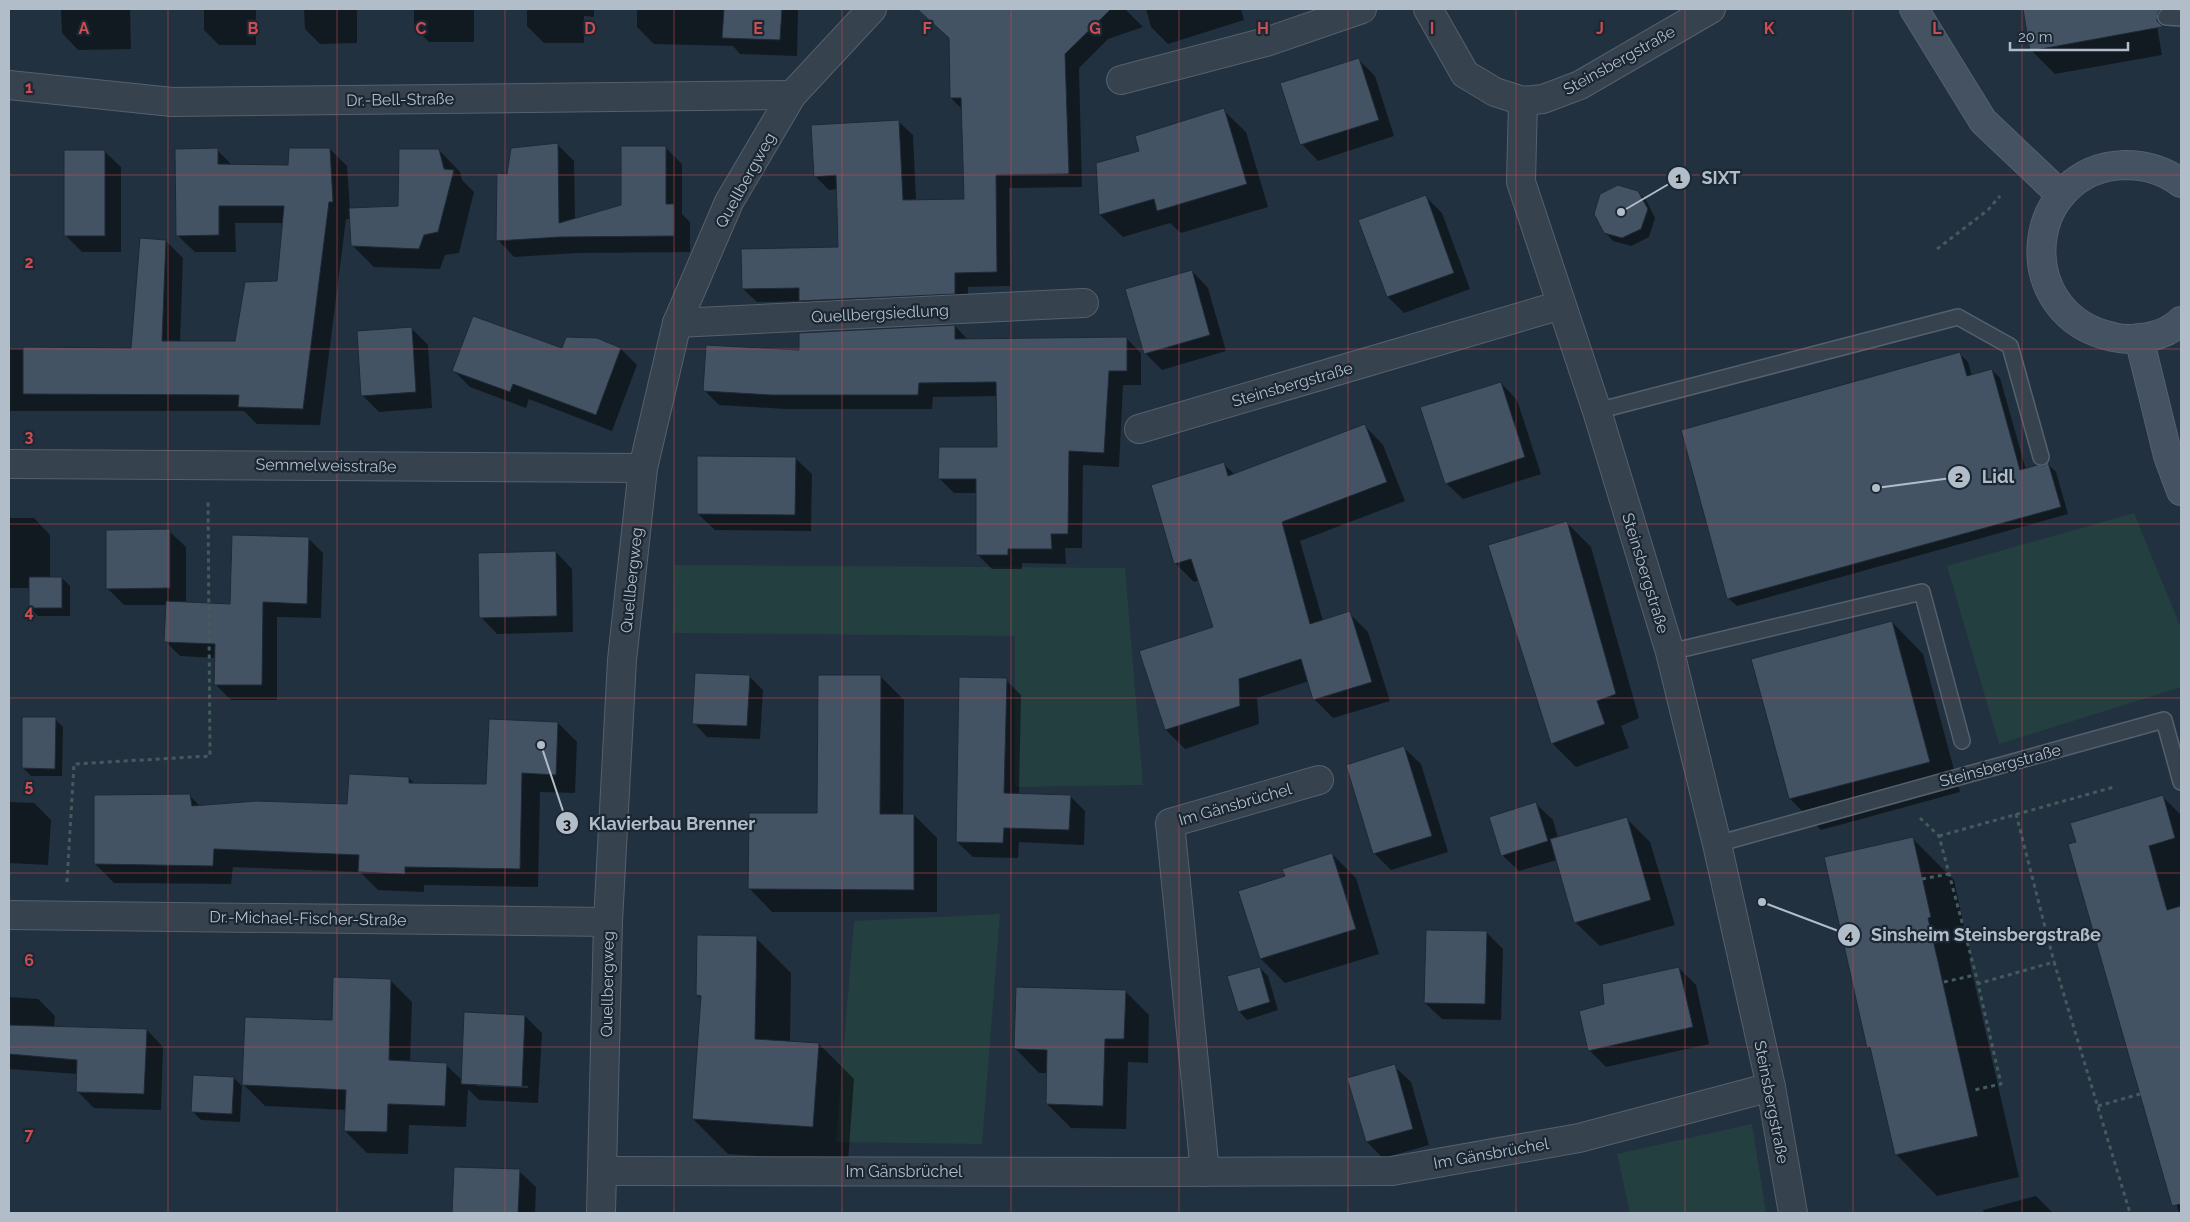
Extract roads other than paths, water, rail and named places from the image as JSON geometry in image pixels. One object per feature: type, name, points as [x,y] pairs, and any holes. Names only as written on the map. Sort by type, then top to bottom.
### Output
[{"type":"main road","points":[[1914,9],[1983,121],[2061,195]]},
{"type":"main road","points":[[2179,176],[2142,165],[2112,166],[2084,176],[2061,195],[2047,219],[2040,246],[2043,274],[2054,299],[2073,320],[2097,334],[2124,340],[2152,336],[2181,321]]},
{"type":"main road","points":[[2139,338],[2168,456],[2181,491]]},
{"type":"street","name":"Quellbergweg","points":[[602,1213],[608,922],[622,660],[643,468],[677,323],[729,202],[792,95],[872,9]]},
{"type":"street","points":[[1121,80],[1266,42],[1362,9]]},
{"type":"street","name":"Steinsbergstraße","points":[[1428,9],[1465,74],[1495,92],[1523,101],[1543,99],[1580,85],[1711,9]]},
{"type":"street","name":"Dr.-Bell-Straße","points":[[9,85],[172,102],[792,95]]},
{"type":"street","name":"Steinsbergstraße","points":[[1523,101],[1521,182],[1597,411],[1670,652],[1717,844],[1771,1087],[1793,1213]]},
{"type":"street","name":"Quellbergsiedlung","points":[[677,323],[1084,304]]},
{"type":"street","name":"Steinsbergstraße","points":[[1139,429],[1561,305]]},
{"type":"street","name":"Semmelweisstraße","points":[[9,464],[643,468]]},
{"type":"street","name":"Im Gänsbrüchel","points":[[1205,1172],[1170,823],[1319,780]]},
{"type":"street","name":"Dr.-Michael-Fischer-Straße","points":[[9,914],[608,922]]},
{"type":"street","name":"Im Gänsbrüchel","points":[[603,1171],[1205,1172],[1392,1170],[1579,1138],[1771,1087]]},
{"type":"lane","points":[[2166,17],[2181,18]]},
{"type":"lane","points":[[1597,411],[1958,317],[2010,346],[2041,457]]},
{"type":"lane","points":[[1670,652],[1922,592],[1962,741]]},
{"type":"lane","name":"Steinsbergstraße","points":[[1717,844],[2164,720],[2181,782]]},
{"type":"place","name":"SIXT","points":[[1621,212]]},
{"type":"place","name":"Lidl","points":[[1876,488]]},
{"type":"place","name":"Klavierbau Brenner","points":[[541,745]]},
{"type":"place","name":"Sinsheim Steinsbergstraße","points":[[1762,902]]}]
